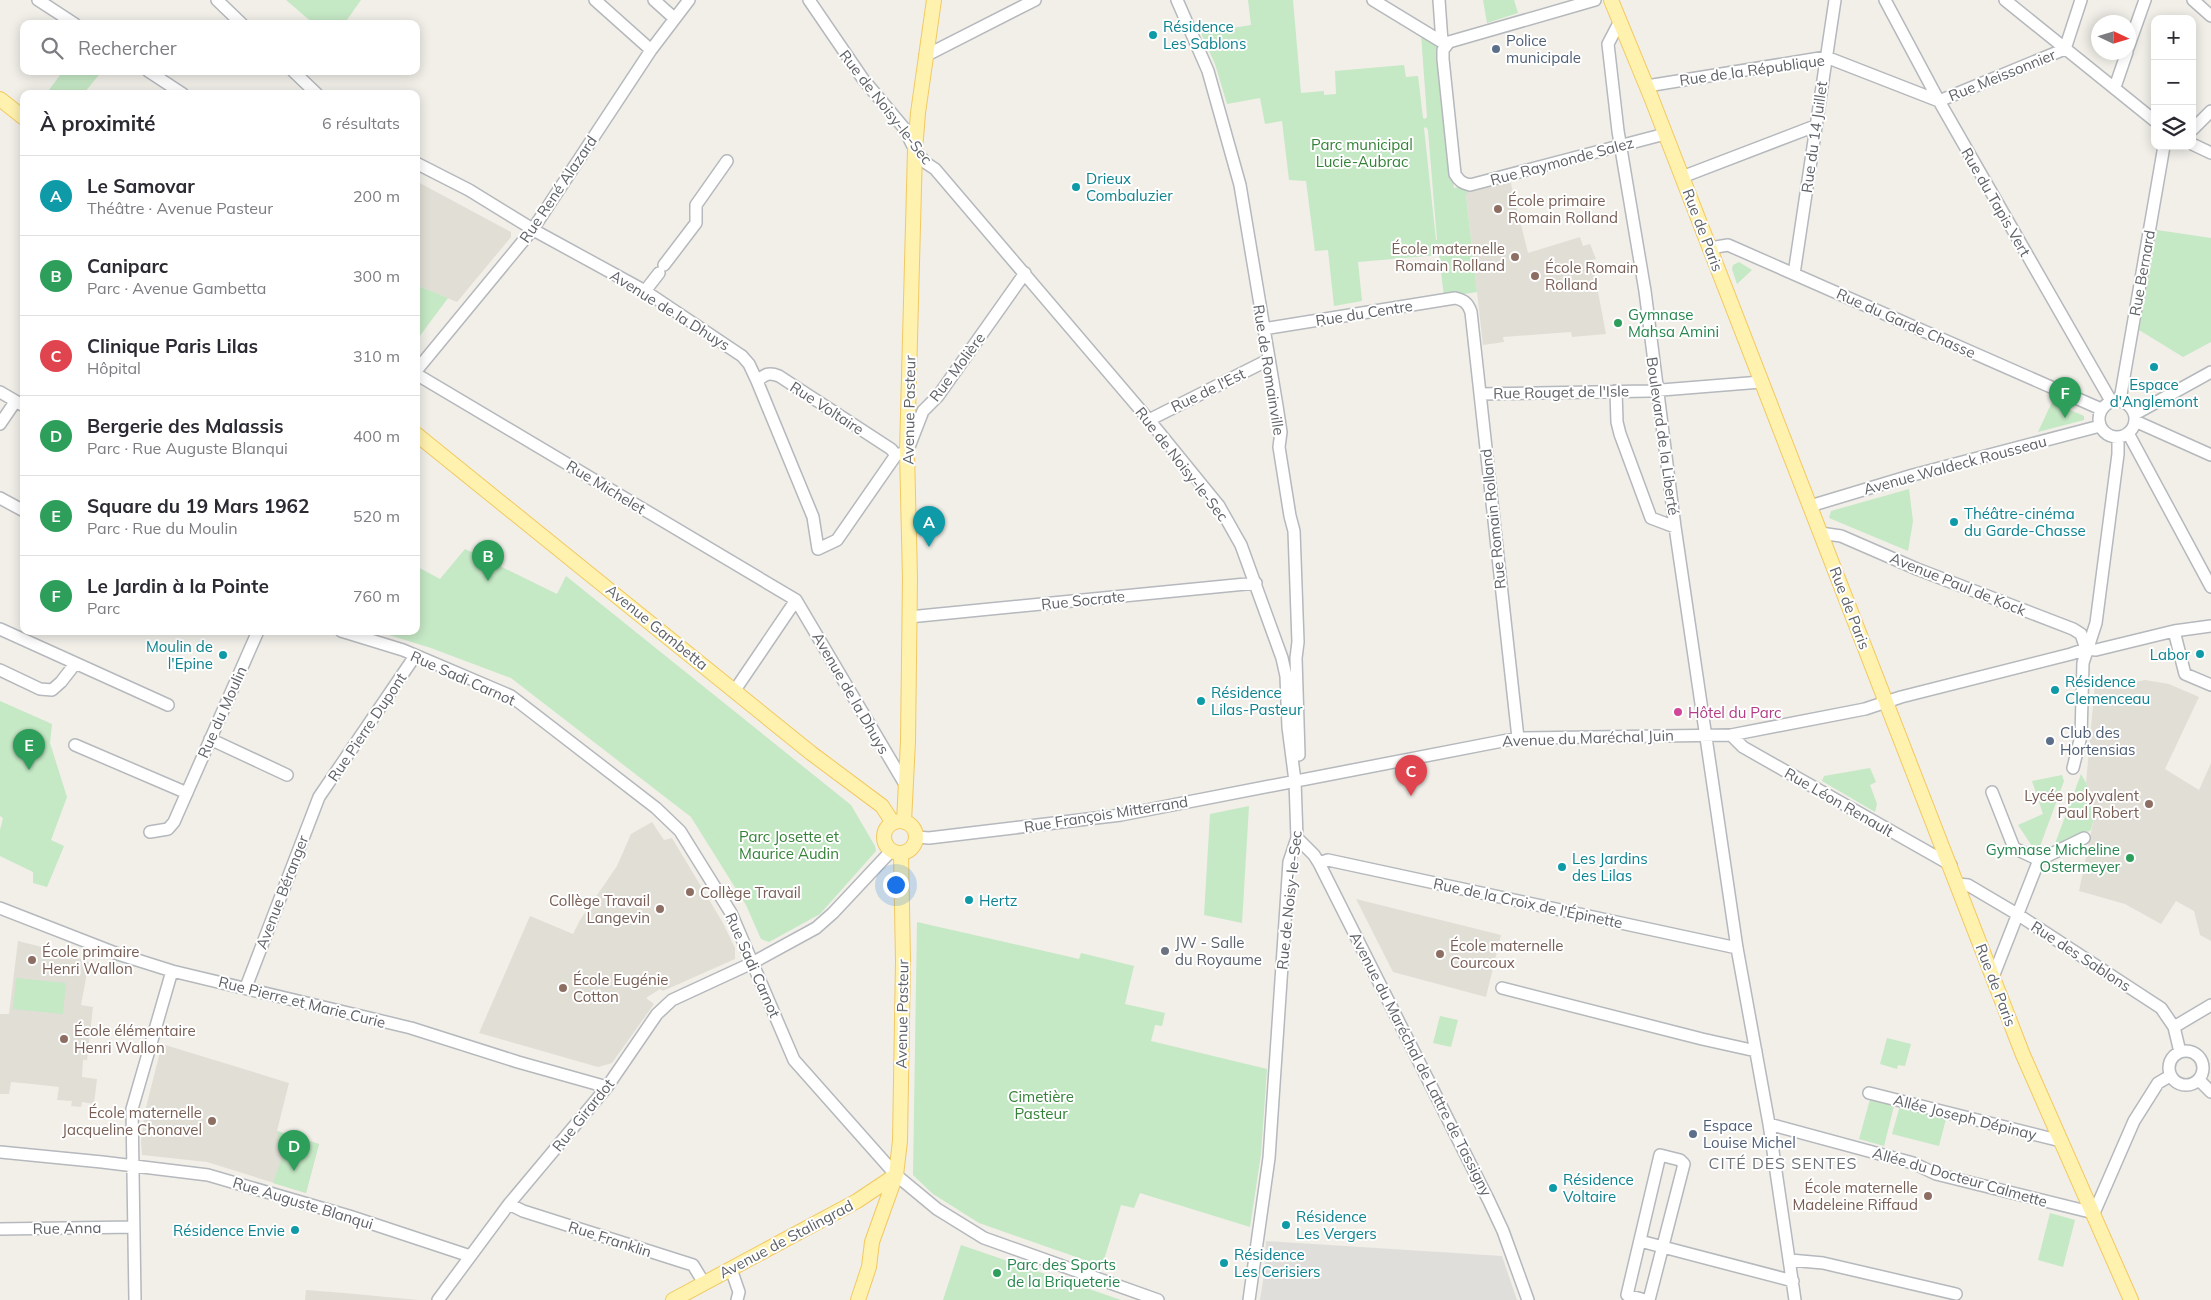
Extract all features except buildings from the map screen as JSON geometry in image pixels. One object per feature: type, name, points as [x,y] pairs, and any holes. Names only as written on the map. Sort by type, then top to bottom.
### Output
[{"type":"main road","name":"Avenue Pasteur","points":[[899,822],[906,786],[910,578],[901,454],[915,150],[925,56],[934,0]]},
{"type":"main road","name":"Rue de Paris","points":[[1611,0],[1666,134],[2023,1056],[2132,1300]]},
{"type":"main road","points":[[0,99],[20,115]]},
{"type":"main road","name":"Avenue Gambetta","points":[[420,437],[811,753],[882,806],[899,822]]},
{"type":"main road","points":[[899,822],[912,827],[916,836],[910,849],[896,851],[884,838],[887,829],[899,822]]},
{"type":"main road","name":"Avenue Pasteur","points":[[858,1300],[868,1267],[872,1242],[896,1175],[900,1141],[903,960],[896,851]]},
{"type":"main road","name":"Avenue de Stalingrad","points":[[674,1300],[857,1201],[896,1175]]},
{"type":"street","points":[[38,0],[69,20]]},
{"type":"street","points":[[217,0],[238,20]]},
{"type":"street","points":[[595,0],[651,50]]},
{"type":"street","points":[[654,0],[674,18]]},
{"type":"street","name":"Rue René Alazard","points":[[420,365],[533,229],[651,50],[689,0]]},
{"type":"street","name":"Rue de Noisy-le-Sec","points":[[809,0],[863,79],[904,128],[915,150],[926,163],[935,169],[1025,273],[1219,506],[1241,544],[1282,657],[1286,676],[1288,727],[1295,781],[1297,838],[1290,862],[1269,1158],[1249,1300]]},
{"type":"street","points":[[925,56],[1035,0]]},
{"type":"street","name":"Rue de Romainville","points":[[1177,0],[1208,71],[1240,185],[1281,432],[1279,447],[1288,506],[1294,531],[1298,642],[1296,657],[1299,754],[1295,781]]},
{"type":"street","points":[[1373,0],[1446,42],[1595,0]]},
{"type":"street","points":[[1439,0],[1446,42]]},
{"type":"street","name":"Rue du 14 Juillet","points":[[1794,274],[1835,0]]},
{"type":"street","name":"Rue du Tapis Vert","points":[[1885,0],[1939,101],[2115,401]]},
{"type":"street","points":[[2006,0],[2151,118]]},
{"type":"street","points":[[2065,48],[2081,0]]},
{"type":"street","points":[[2136,25],[2145,0]]},
{"type":"street","points":[[2193,0],[2211,16]]},
{"type":"street","name":"Boulevard de la Liberté","points":[[1620,21],[1608,44],[1621,146],[1645,291],[1656,390],[1675,527],[1737,948],[1769,1124],[1796,1300]]},
{"type":"street","name":"Rue Raymonde Salez","points":[[1446,42],[1443,59],[1455,174],[1459,181],[1470,185],[1666,134]]},
{"type":"street","name":"Rue Meissonnier","points":[[1939,101],[2065,48]]},
{"type":"street","name":"Rue de la République","points":[[1647,86],[1826,57],[1939,101]]},
{"type":"street","points":[[2115,87],[2124,60]]},
{"type":"street","points":[[154,75],[177,90]]},
{"type":"street","points":[[297,75],[313,90]]},
{"type":"street","points":[[2196,126],[2211,111]]},
{"type":"street","points":[[1682,177],[1815,126]]},
{"type":"street","points":[[2196,146],[2211,153]]},
{"type":"street","name":"Rue Bernard","points":[[2115,401],[2163,150]]},
{"type":"street","points":[[645,291],[696,223],[696,205],[727,161]]},
{"type":"street","name":"Avenue de la Dhuys","points":[[420,165],[469,190],[533,229],[645,291],[742,356],[749,364],[757,381],[813,517],[814,535],[818,549]]},
{"type":"street","name":"Rue du Garde Chasse","points":[[1710,248],[1728,245],[2101,409]]},
{"type":"street","name":"Rue Molière","points":[[818,549],[838,540],[901,454],[923,411],[938,396],[1025,273]]},
{"type":"street","name":"Rue du Centre","points":[[1263,329],[1456,298],[1465,301]]},
{"type":"street","name":"Rue Romain Rolland","points":[[1465,301],[1471,312],[1518,738]]},
{"type":"street","name":"Rue de l'Est","points":[[1149,420],[1268,360]]},
{"type":"street","points":[[2073,768],[2081,736],[2082,663],[2096,624],[2118,454],[2123,435],[2135,418],[2211,372]]},
{"type":"street","name":"Rue Voltaire","points":[[757,381],[764,375],[771,373],[779,376],[901,454]]},
{"type":"street","name":"Rue Michelet","points":[[420,376],[796,600]]},
{"type":"street","name":"Rue Rouget de l'Isle","points":[[1480,394],[1656,390],[1761,382]]},
{"type":"street","points":[[1616,391],[1617,422],[1620,434],[1651,518],[1675,527]]},
{"type":"street","points":[[0,392],[19,404],[0,424]]},
{"type":"street","points":[[2123,435],[2109,435],[2100,426],[2101,409],[2115,401],[2126,402],[2135,418],[2211,454]]},
{"type":"street","name":"Avenue Waldeck Rousseau","points":[[1810,506],[1913,475],[2100,426]]},
{"type":"street","points":[[2123,435],[2211,587]]},
{"type":"street","points":[[0,498],[20,509]]},
{"type":"street","name":"Avenue Paul de Kock","points":[[1820,533],[1841,536],[1917,569],[2073,629],[2081,634],[2086,649]]},
{"type":"street","name":"Rue Socrate","points":[[909,617],[1256,583]]},
{"type":"street","points":[[735,690],[796,600]]},
{"type":"street","name":"Avenue de la Dhuys","points":[[796,600],[906,786]]},
{"type":"street","name":"Avenue du Maréchal Juin","points":[[1295,781],[1518,738],[1731,734],[1865,709],[2086,649],[2096,650],[2174,632],[2211,626]]},
{"type":"street","points":[[0,629],[168,705]]},
{"type":"street","points":[[2174,632],[2185,674],[2211,685]]},
{"type":"street","name":"Rue du Moulin","points":[[150,832],[168,829],[174,822],[256,635]]},
{"type":"street","name":"Rue Sadi Carnot","points":[[355,635],[403,650],[512,696],[656,808],[680,831],[730,913],[794,1060],[896,1175],[937,1209],[984,1238],[1158,1300]]},
{"type":"street","name":"Rue Pierre Dupont","points":[[319,797],[415,656]]},
{"type":"street","points":[[1282,657],[1286,662],[1290,662],[1296,657]]},
{"type":"street","points":[[0,670],[40,689],[52,690],[62,682],[75,664]]},
{"type":"street","name":"Rue Léon Renault","points":[[1731,734],[1743,747],[1950,865]]},
{"type":"street","points":[[210,739],[287,775]]},
{"type":"street","points":[[75,745],[187,793]]},
{"type":"street","name":"Rue François Mitterrand","points":[[916,836],[929,838],[1121,815],[1295,781]]},
{"type":"street","points":[[1992,792],[2014,848],[2039,860]]},
{"type":"street","name":"Avenue Béranger","points":[[246,987],[319,797]]},
{"type":"street","name":"Avenue du Maréchal de Lattre de Tassigny","points":[[1297,838],[1314,855],[1319,863],[1489,1200],[1504,1231],[1528,1300]]},
{"type":"street","points":[[1993,977],[2039,860],[2084,838]]},
{"type":"street","points":[[752,963],[816,928],[896,851]]},
{"type":"street","name":"Rue de la Croix de l'Épinette","points":[[1319,863],[1328,860],[1737,948]]},
{"type":"street","name":"Rue des Sablons","points":[[1958,884],[1968,885],[2017,914],[2161,1008],[2174,1027],[2180,1052]]},
{"type":"street","name":"Rue Pierre et Marie Curie","points":[[0,908],[118,954],[172,971],[246,987],[411,1028],[535,1067],[607,1087]]},
{"type":"street","name":"Rue Girardot","points":[[438,1300],[509,1204],[607,1087],[657,1014],[672,1000],[752,963]]},
{"type":"street","points":[[134,1300],[132,1109],[172,971]]},
{"type":"street","points":[[1502,988],[1702,1040],[1756,1051]]},
{"type":"street","points":[[2174,1027],[2211,1005]]},
{"type":"street","points":[[2180,1052],[2192,1052],[2201,1059],[2203,1070],[2198,1080],[2185,1086],[2170,1076],[2170,1061],[2180,1052]]},
{"type":"street","points":[[2094,1213],[2134,1121],[2158,1083],[2170,1076]]},
{"type":"street","points":[[2198,1080],[2211,1092]]},
{"type":"street","name":"Allée Joseph Dépinay","points":[[1869,1093],[2061,1140]]},
{"type":"street","name":"Allée du Docteur Calmette","points":[[1769,1124],[1913,1163],[1936,1174],[2094,1213]]},
{"type":"street","name":"Rue Auguste Blanqui","points":[[0,1152],[132,1165],[208,1175],[349,1216],[470,1256]]},
{"type":"street","points":[[1645,1300],[1627,1295],[1660,1155],[1680,1160],[1684,1164],[1649,1300]]},
{"type":"street","name":"Rue Franklin","points":[[509,1204],[523,1211],[693,1265],[704,1283]]},
{"type":"street","name":"Rue Anna","points":[[0,1229],[134,1226]]},
{"type":"street","points":[[1640,1242],[1792,1281]]},
{"type":"street","points":[[1790,1260],[1823,1263],[1956,1294]]},
{"type":"street","points":[[731,1269],[739,1292],[736,1300]]},
{"type":"shaded area","name":"École Romain Rolland","points":[[1510,180],[1528,253],[1580,237],[1583,246],[1590,244],[1596,259],[1592,260],[1606,334],[1572,337],[1571,332],[1503,337],[1504,342],[1483,345],[1466,194],[1470,190]]},
{"type":"shaded area","points":[[420,183],[511,232],[511,237],[457,302],[420,287]]},
{"type":"shaded area","name":"Lycée polyvalent Paul Robert","points":[[2145,680],[2169,684],[2199,697],[2165,769],[2199,790],[2211,763],[2211,941],[2200,935],[2194,911],[2176,901],[2161,924],[2125,904],[2079,891],[2095,813],[2086,783],[2095,683],[2113,684],[2115,686]]},
{"type":"shaded area","points":[[652,822],[664,840],[672,838],[723,923],[735,948],[735,959],[663,991],[660,989],[646,998],[654,1004],[612,1063],[598,1067],[479,1033],[530,916],[573,934],[580,920],[617,866],[631,834]]},
{"type":"shaded area","name":"École maternelle Courcoux","points":[[1356,899],[1501,935],[1486,997],[1393,972]]},
{"type":"shaded area","name":"École élémentaire Henri Wallon","points":[[18,941],[58,951],[89,962],[81,1005],[93,1007],[87,1060],[83,1060],[82,1077],[97,1079],[94,1104],[82,1102],[81,1107],[71,1106],[72,1101],[57,1100],[59,1087],[32,1084],[11,1082],[9,1094],[0,1094],[0,1014],[9,1014]]},
{"type":"shaded area","name":"École maternelle Jacqueline Chonavel","points":[[162,1044],[289,1083],[277,1131],[319,1144],[306,1193],[207,1162],[142,1155],[141,1141],[145,1111]]},
{"type":"shaded area","points":[[1266,1241],[1502,1256],[1517,1300],[1260,1300]]},
{"type":"shaded area","points":[[306,1290],[344,1293],[419,1300],[305,1300]]},
{"type":"green space","points":[[286,0],[361,0],[347,20],[309,20]]},
{"type":"green space","name":"Parc municipal Lucie-Aubrac","points":[[1248,0],[1293,0],[1301,93],[1324,91],[1324,95],[1336,94],[1335,71],[1404,65],[1406,77],[1418,76],[1423,118],[1425,119],[1427,117],[1421,34],[1439,45],[1454,188],[1460,187],[1470,190],[1466,195],[1477,292],[1444,297],[1439,255],[1358,262],[1362,301],[1334,306],[1328,250],[1315,251],[1306,181],[1289,180],[1282,121],[1265,124],[1260,98],[1227,104],[1215,64],[1201,33],[1251,25]],"holes":[[[1426,127],[1428,130],[1437,240],[1424,128]]]},
{"type":"green space","points":[[1483,0],[1514,0],[1518,13],[1487,23]]},
{"type":"green space","points":[[60,75],[99,75],[87,90],[49,90]]},
{"type":"green space","points":[[2157,230],[2211,238],[2211,342],[2183,357],[2139,330]]},
{"type":"green space","points":[[1739,262],[1752,270],[1737,284],[1732,269],[1733,265]]},
{"type":"green space","points":[[420,287],[448,298],[420,336]]},
{"type":"green space","points":[[2052,402],[2084,416],[2084,420],[2038,432]]},
{"type":"green space","points":[[1909,489],[1913,521],[1908,551],[1829,518],[1831,511]]},
{"type":"green space","name":"Parc Josette et Maurice Audin","points":[[465,549],[557,594],[566,576],[851,805],[875,846],[876,851],[820,914],[769,942],[761,939],[746,905],[691,817],[511,678],[431,648],[389,635],[420,635],[420,568],[440,579]]},
{"type":"green space","points":[[0,701],[52,724],[50,743],[67,797],[51,840],[64,846],[47,887],[33,883],[33,872],[0,856],[0,830],[3,818],[0,816]]},
{"type":"green space","points":[[1870,768],[1876,782],[1870,785],[1877,804],[1875,812],[1822,781],[1824,776]]},
{"type":"green space","points":[[2081,774],[2086,783],[2095,813],[2091,830],[2053,849]]},
{"type":"green space","points":[[2062,775],[2064,781],[2039,849],[2032,846],[2018,825],[2043,814],[2032,781]]},
{"type":"green space","points":[[1249,806],[1242,923],[1204,915],[1210,814]]},
{"type":"green space","name":"Cimetière Pasteur","points":[[917,922],[1079,959],[1081,953],[1134,966],[1125,1004],[1165,1013],[1162,1026],[1155,1025],[1151,1041],[1267,1069],[1261,1154],[1250,1227],[1140,1193],[1134,1208],[1121,1205],[1102,1266],[979,1223],[933,1194],[913,1175]]},
{"type":"green space","points":[[16,978],[66,983],[63,1014],[13,1009]]},
{"type":"green space","points":[[1440,1016],[1458,1020],[1451,1047],[1433,1043]]},
{"type":"green space","points":[[1887,1038],[1911,1044],[1905,1066],[1898,1065],[1897,1069],[1880,1064]]},
{"type":"green space","points":[[1871,1096],[1895,1102],[1884,1146],[1859,1139]]},
{"type":"green space","points":[[1901,1102],[1947,1115],[1939,1146],[1892,1134]]},
{"type":"green space","points":[[277,1131],[319,1144],[306,1193],[273,1183],[281,1160]]},
{"type":"green space","points":[[2050,1213],[2075,1220],[2063,1267],[2038,1260]]},
{"type":"green space","name":"Parc des Sports de la Briqueterie","points":[[961,1245],[1121,1300],[943,1300]]},
{"type":"place","name":"Résidence Les Sablons","points":[[1153,35]]},
{"type":"place","name":"Police municipale","points":[[1496,49]]},
{"type":"place","name":"Drieux Combaluzier","points":[[1076,187]]},
{"type":"place","name":"École primaire Romain Rolland","points":[[1498,209]]},
{"type":"place","name":"École maternelle Romain Rolland","points":[[1515,257]]},
{"type":"place","name":"École Romain Rolland","points":[[1535,276]]},
{"type":"place","name":"Gymnase Mahsa Amini","points":[[1618,323]]},
{"type":"place","name":"Espace d'Anglemont","points":[[2154,367]]},
{"type":"place","name":"Le Jardin à la Pointe","points":[[2065,418]]},
{"type":"place","name":"Théâtre-cinéma du Garde-Chasse","points":[[1954,522]]},
{"type":"place","name":"Le Samovar","points":[[929,547]]},
{"type":"place","name":"Caniparc","points":[[488,581]]},
{"type":"place","name":"Labor","points":[[2200,654]]},
{"type":"place","name":"Moulin de l'Epine","points":[[223,655]]},
{"type":"place","name":"Résidence Clemenceau","points":[[2055,690]]},
{"type":"place","name":"Résidence Lilas-Pasteur","points":[[1201,701]]},
{"type":"place","name":"Hôtel du Parc","points":[[1678,712]]},
{"type":"place","name":"Club des Hortensias","points":[[2050,741]]},
{"type":"place","name":"Square du 19 Mars 1962","points":[[29,770]]},
{"type":"place","name":"Clinique Paris Lilas","points":[[1411,796]]},
{"type":"place","name":"Lycée polyvalent Paul Robert","points":[[2149,804]]},
{"type":"place","name":"Gymnase Micheline Ostermeyer","points":[[2130,858]]},
{"type":"place","name":"Les Jardins des Lilas","points":[[1562,867]]},
{"type":"place","name":"Collège Travail","points":[[690,892]]},
{"type":"place","name":"Hertz","points":[[969,900]]},
{"type":"place","name":"Collège Travail Langevin","points":[[660,909]]},
{"type":"place","name":"JW - Salle du Royaume","points":[[1165,951]]},
{"type":"place","name":"École maternelle Courcoux","points":[[1440,954]]},
{"type":"place","name":"École primaire Henri Wallon","points":[[32,960]]},
{"type":"place","name":"École Eugénie Cotton","points":[[563,988]]},
{"type":"place","name":"École élémentaire Henri Wallon","points":[[64,1039]]},
{"type":"place","name":"École maternelle Jacqueline Chonavel","points":[[212,1121]]},
{"type":"place","name":"Espace Louise Michel","points":[[1693,1134]]},
{"type":"place","name":"Bergerie des Malassis","points":[[294,1171]]},
{"type":"place","name":"Résidence Voltaire","points":[[1553,1188]]},
{"type":"place","name":"École maternelle Madeleine Riffaud","points":[[1928,1196]]},
{"type":"place","name":"Résidence Les Vergers","points":[[1286,1225]]},
{"type":"place","name":"Résidence Envie","points":[[295,1230]]},
{"type":"place","name":"Résidence Les Cerisiers","points":[[1224,1263]]},
{"type":"place","name":"Parc des Sports de la Briqueterie","points":[[997,1273]]},
{"type":"district","name":"CITÉ DES SENTES","points":[[1783,1163]]}]
